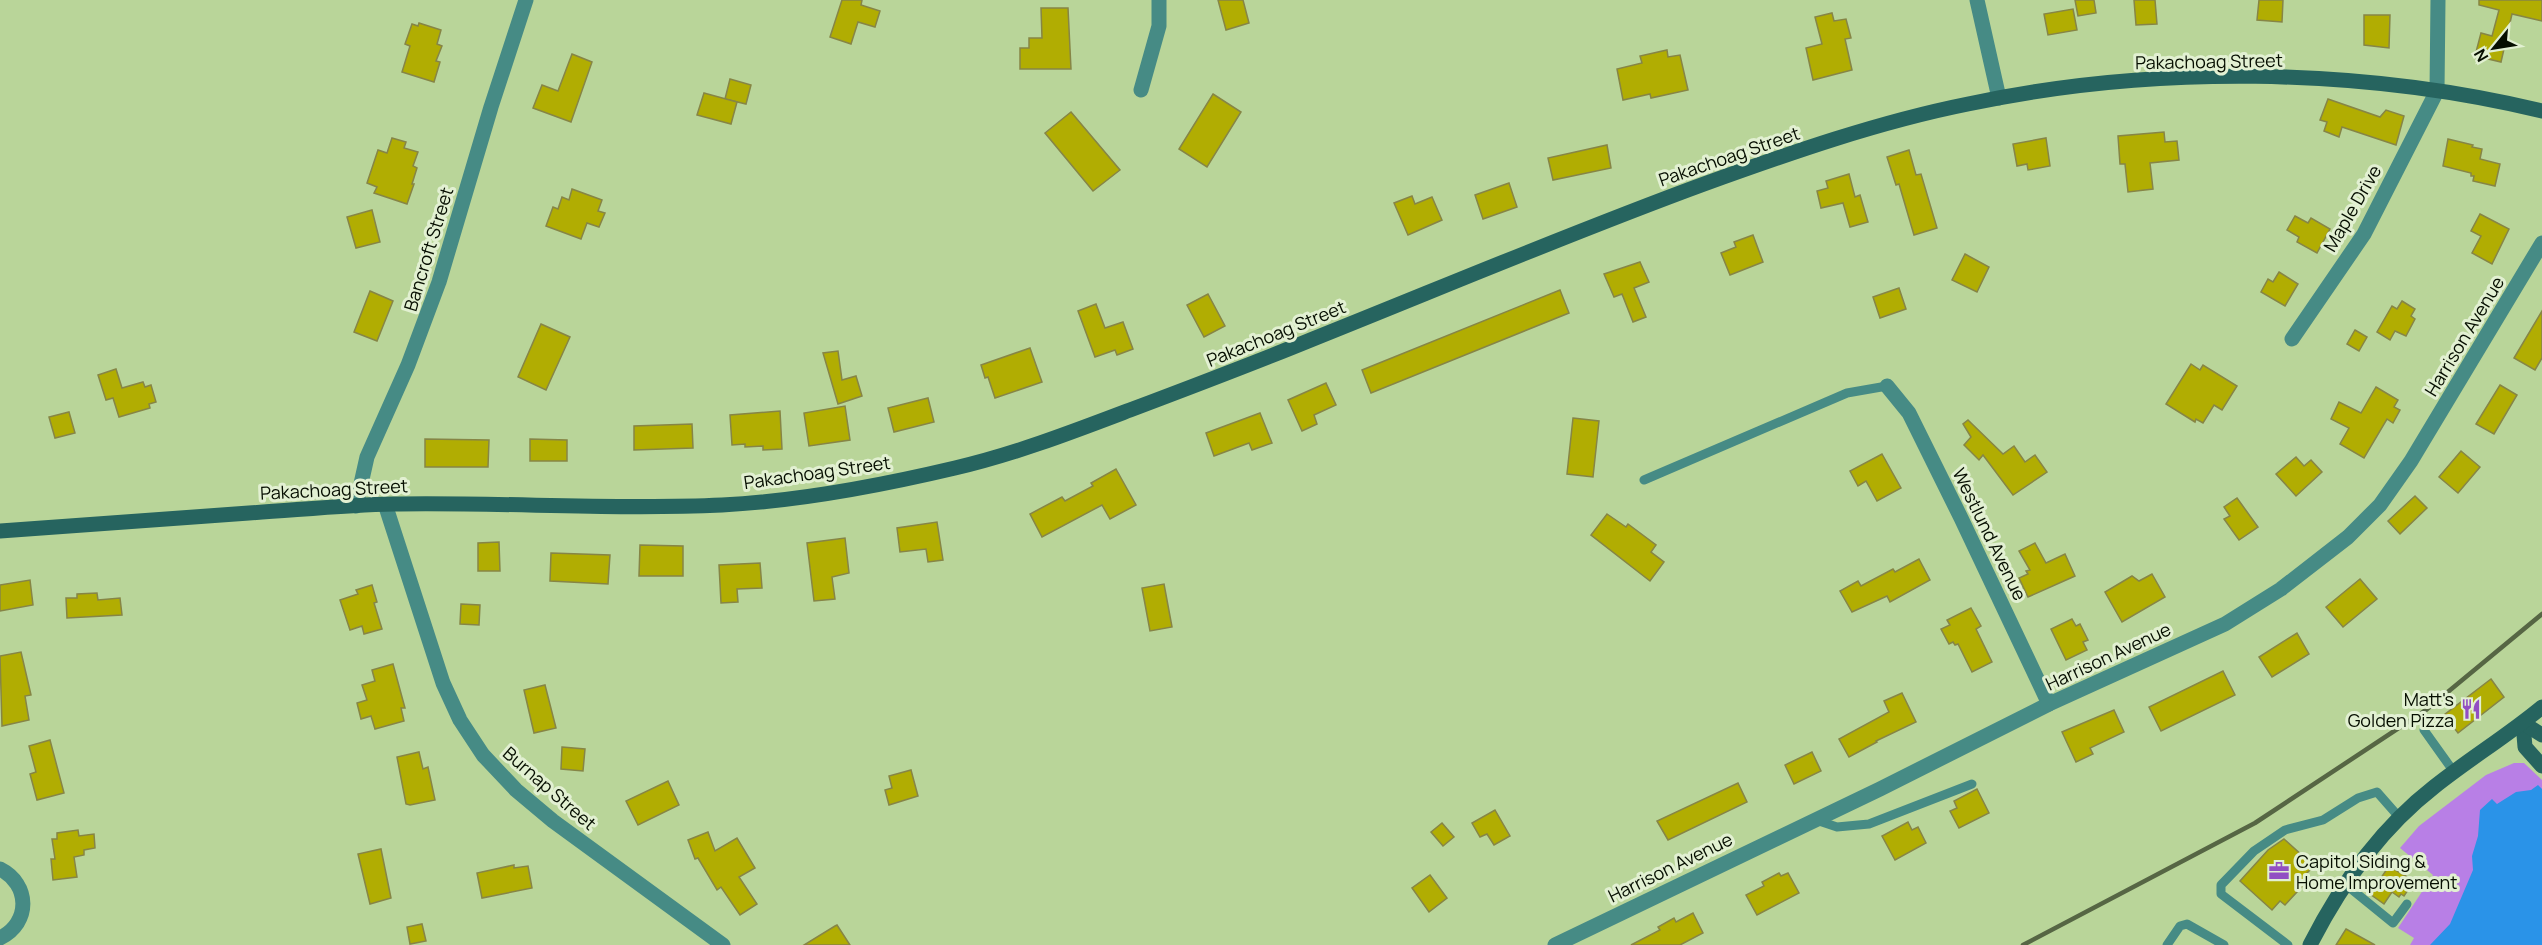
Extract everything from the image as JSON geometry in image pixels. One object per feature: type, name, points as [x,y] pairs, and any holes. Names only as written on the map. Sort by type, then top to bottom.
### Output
[{"type":"street","name":"Bancroft Street","points":[[356,506],[365,463],[412,355],[440,282],[491,107],[526,0]]},
{"type":"street","points":[[1141,90],[1159,26],[1159,0]]},
{"type":"street","points":[[1977,0],[1999,98]]},
{"type":"street","points":[[2437,91],[2438,0]]},
{"type":"street","name":"Pakachoag Street","points":[[0,531],[385,504],[617,507],[728,504],[834,493],[975,463],[1061,436],[1238,369],[1637,209],[1738,172],[1906,118],[1999,98],[2108,83],[2205,78],[2323,80],[2437,91],[2498,100],[2542,111]]},
{"type":"street","name":"Maple Drive","points":[[2292,339],[2364,234],[2437,91]]},
{"type":"street","name":"Harrison Avenue","points":[[1555,945],[2049,704],[2244,613],[2281,589],[2363,525],[2411,461],[2542,243]]},
{"type":"street","name":"Westlund Avenue","points":[[1887,386],[1909,413],[2049,704]]},
{"type":"street","name":"Burnap Street","points":[[385,504],[443,683],[460,720],[483,755],[516,790],[553,821],[723,945]]},
{"type":"street","points":[[2310,945],[2327,910],[2345,884],[2367,853],[2399,817],[2454,772],[2542,707]]},
{"type":"street","points":[[2523,723],[2542,735]]},
{"type":"street","points":[[2523,723],[2525,747],[2542,766]]},
{"type":"street","points":[[0,869],[17,882],[24,902],[18,923],[0,938]]},
{"type":"lane","points":[[1644,480],[1847,393],[1887,386]]},
{"type":"lane","points":[[2424,730],[2454,772]]},
{"type":"lane","points":[[1815,820],[1837,827],[1869,824],[1972,784]]},
{"type":"lane","points":[[2288,945],[2221,894],[2221,885],[2254,851],[2285,831],[2323,820],[2358,798],[2377,792],[2399,817]]},
{"type":"lane","points":[[2345,884],[2393,923],[2407,904]]},
{"type":"lane","points":[[2167,945],[2180,926],[2187,924],[2224,945]]},
{"type":"shaded area","points":[[2514,763],[2524,763],[2542,780],[2542,945],[2410,945],[2414,938],[2398,928],[2433,875],[2400,848],[2419,826],[2486,775]]},
{"type":"water","points":[[2538,785],[2542,789],[2542,945],[2430,945],[2450,924],[2473,870],[2472,856],[2478,836],[2480,810],[2492,799],[2497,804],[2516,792],[2531,790]]},
{"type":"building","points":[[842,0],[862,0],[861,5],[880,11],[875,27],[858,22],[851,44],[830,37]]},
{"type":"building","points":[[1218,0],[1243,0],[1249,23],[1226,30]]},
{"type":"building","points":[[2075,0],[2094,0],[2096,13],[2078,16]]},
{"type":"building","points":[[2134,0],[2155,0],[2157,24],[2136,25]]},
{"type":"building","points":[[2259,0],[2283,0],[2282,22],[2257,20]]},
{"type":"building","points":[[2479,0],[2542,0],[2542,21],[2512,14],[2501,62],[2475,56],[2481,33],[2492,36],[2499,10],[2479,5]]},
{"type":"building","points":[[1041,8],[1068,8],[1071,69],[1020,69],[1020,48],[1029,48],[1029,38],[1042,38]]},
{"type":"building","points":[[2073,9],[2077,30],[2048,35],[2044,14]]},
{"type":"building","points":[[1832,13],[1834,21],[1846,19],[1851,38],[1845,39],[1852,70],[1813,80],[1806,48],[1822,44],[1815,17]]},
{"type":"building","points":[[2364,15],[2390,15],[2389,48],[2364,45]]},
{"type":"building","points":[[419,23],[441,30],[437,44],[442,46],[436,61],[440,62],[434,82],[402,72],[410,46],[405,44],[412,24],[418,26]]},
{"type":"building","points":[[1667,50],[1668,57],[1680,55],[1688,90],[1651,98],[1650,94],[1623,100],[1617,69],[1642,63],[1640,56]]},
{"type":"building","points":[[572,54],[592,62],[571,122],[533,108],[542,85],[558,91]]},
{"type":"building","points":[[730,79],[751,85],[746,104],[725,99]]},
{"type":"building","points":[[704,93],[737,102],[731,124],[697,115]]},
{"type":"building","points":[[1213,94],[1241,112],[1207,167],[1179,149]]},
{"type":"building","points":[[2328,99],[2380,117],[2386,110],[2404,116],[2396,145],[2342,127],[2339,137],[2324,131],[2327,122],[2320,120]]},
{"type":"building","points":[[1071,112],[1120,170],[1093,191],[1045,133]]},
{"type":"building","points":[[2164,132],[2165,142],[2177,141],[2179,160],[2150,163],[2153,189],[2128,192],[2125,164],[2120,164],[2118,136]]},
{"type":"building","points":[[392,138],[406,142],[404,148],[418,152],[413,166],[417,168],[412,184],[414,184],[407,204],[374,193],[377,187],[367,183],[378,150],[387,153]]},
{"type":"building","points":[[2046,138],[2050,166],[2028,170],[2027,164],[2017,166],[2013,144]]},
{"type":"building","points":[[2448,139],[2482,149],[2480,159],[2500,164],[2495,186],[2473,181],[2474,176],[2471,176],[2471,173],[2443,166]]},
{"type":"building","points":[[1607,145],[1611,168],[1553,180],[1548,158]]},
{"type":"building","points":[[1909,150],[1916,175],[1921,174],[1937,228],[1914,235],[1899,184],[1896,185],[1887,157]]},
{"type":"building","points":[[1849,174],[1855,197],[1860,195],[1868,222],[1850,227],[1843,203],[1821,208],[1817,191],[1828,188],[1826,181]]},
{"type":"building","points":[[1509,183],[1517,207],[1483,219],[1475,195]]},
{"type":"building","points":[[572,189],[602,200],[598,211],[605,213],[599,227],[587,223],[581,239],[546,226],[553,207],[558,209],[562,197],[569,200]]},
{"type":"building","points":[[1412,196],[1415,204],[1432,197],[1442,220],[1408,235],[1394,203]]},
{"type":"building","points":[[372,210],[380,242],[356,248],[347,217]]},
{"type":"building","points":[[2480,214],[2509,229],[2492,264],[2472,253],[2481,236],[2471,231]]},
{"type":"building","points":[[2295,216],[2308,223],[2311,218],[2330,229],[2317,253],[2297,242],[2299,237],[2287,230]]},
{"type":"building","points":[[1753,235],[1763,262],[1730,275],[1721,253],[1736,247],[1734,242]]},
{"type":"building","points":[[1965,254],[1989,267],[1977,292],[1952,280]]},
{"type":"building","points":[[1640,262],[1649,282],[1634,288],[1646,317],[1633,322],[1622,294],[1614,297],[1604,274]]},
{"type":"building","points":[[2279,272],[2298,284],[2285,306],[2261,292],[2268,279],[2273,282]]},
{"type":"building","points":[[1899,288],[1906,309],[1880,318],[1873,297]]},
{"type":"building","points":[[1560,290],[1569,313],[1371,393],[1362,370]]},
{"type":"building","points":[[370,291],[393,301],[377,341],[354,332]]},
{"type":"building","points":[[1208,294],[1225,326],[1204,337],[1187,305]]},
{"type":"building","points":[[2402,301],[2415,309],[2411,316],[2415,319],[2406,336],[2395,331],[2390,340],[2377,332],[2392,306],[2397,309]]},
{"type":"building","points":[[1096,304],[1105,328],[1123,322],[1133,349],[1117,355],[1115,350],[1095,357],[1078,311]]},
{"type":"building","points":[[2542,311],[2542,358],[2535,370],[2514,358]]},
{"type":"building","points":[[541,324],[570,337],[546,390],[518,377]]},
{"type":"building","points":[[2355,330],[2367,337],[2359,351],[2347,344]]},
{"type":"building","points":[[1030,348],[1042,382],[995,398],[981,365]]},
{"type":"building","points":[[838,351],[842,380],[856,376],[862,396],[838,404],[823,353]]},
{"type":"building","points":[[2191,364],[2200,370],[2203,365],[2237,386],[2222,410],[2214,405],[2203,423],[2196,419],[2195,422],[2166,404]]},
{"type":"building","points":[[116,369],[122,388],[143,382],[145,387],[151,385],[156,402],[149,404],[150,408],[119,417],[113,398],[106,400],[98,375]]},
{"type":"building","points":[[1326,383],[1336,405],[1314,415],[1317,424],[1302,431],[1288,400]]},
{"type":"building","points":[[2500,385],[2517,395],[2494,434],[2476,424]]},
{"type":"building","points":[[2376,387],[2398,400],[2394,407],[2400,410],[2393,423],[2387,419],[2364,458],[2340,444],[2349,428],[2331,419],[2339,402],[2361,413]]},
{"type":"building","points":[[928,398],[934,422],[894,432],[888,408]]},
{"type":"building","points":[[845,406],[850,440],[809,446],[804,413]]},
{"type":"building","points":[[780,411],[782,449],[763,450],[763,446],[732,445],[730,415]]},
{"type":"building","points":[[69,412],[75,433],[55,438],[49,417]]},
{"type":"building","points":[[1260,413],[1272,443],[1252,450],[1249,443],[1214,456],[1206,433]]},
{"type":"building","points":[[1573,418],[1599,421],[1593,477],[1567,474]]},
{"type":"building","points":[[1968,420],[2003,454],[2014,446],[2025,462],[2035,455],[2047,472],[2013,495],[1983,455],[1979,460],[1964,445],[1971,437],[1963,424]]},
{"type":"building","points":[[692,424],[693,448],[634,450],[634,426]]},
{"type":"building","points":[[425,439],[489,440],[488,467],[425,467]]},
{"type":"building","points":[[530,439],[567,440],[567,461],[530,461]]},
{"type":"building","points":[[2461,451],[2480,467],[2458,493],[2439,477]]},
{"type":"building","points":[[1882,454],[1901,488],[1877,501],[1866,481],[1858,486],[1850,471]]},
{"type":"building","points":[[2296,457],[2304,466],[2311,460],[2322,472],[2296,496],[2276,474]]},
{"type":"building","points":[[1116,469],[1136,505],[1110,519],[1102,505],[1042,537],[1030,514],[1062,497],[1065,501],[1093,486],[1091,483]]},
{"type":"building","points":[[2415,496],[2427,508],[2400,534],[2388,521]]},
{"type":"building","points":[[2237,498],[2258,527],[2239,540],[2224,519],[2230,516],[2224,507]]},
{"type":"building","points":[[1607,514],[1626,527],[1628,524],[1656,545],[1651,552],[1664,562],[1650,581],[1591,535]]},
{"type":"building","points":[[937,522],[943,560],[928,562],[926,549],[900,552],[897,528]]},
{"type":"building","points":[[845,538],[849,573],[832,577],[835,599],[814,601],[807,543]]},
{"type":"building","points":[[499,542],[500,571],[478,571],[478,543]]},
{"type":"building","points":[[2035,543],[2046,563],[2065,554],[2075,576],[2028,597],[2019,578],[2028,574],[2026,571],[2030,570],[2019,551]]},
{"type":"building","points":[[640,545],[683,546],[683,576],[639,576]]},
{"type":"building","points":[[551,553],[610,555],[608,584],[550,581]]},
{"type":"building","points":[[1919,559],[1930,580],[1890,602],[1887,596],[1852,612],[1840,591],[1858,581],[1861,586],[1893,569],[1895,572]]},
{"type":"building","points":[[760,563],[762,588],[737,589],[738,602],[721,603],[719,565]]},
{"type":"building","points":[[2152,574],[2165,597],[2122,622],[2105,592],[2132,576],[2139,581]]},
{"type":"building","points":[[2360,579],[2377,599],[2343,627],[2326,607]]},
{"type":"building","points":[[30,580],[33,605],[0,611],[0,585]]},
{"type":"building","points":[[1164,584],[1172,627],[1150,631],[1142,588]]},
{"type":"building","points":[[372,585],[377,602],[374,603],[382,629],[364,634],[362,626],[350,630],[340,600],[358,594],[356,590]]},
{"type":"building","points":[[97,593],[98,600],[120,598],[122,615],[67,618],[66,598],[77,598],[77,594]]},
{"type":"building","points":[[461,604],[480,605],[479,625],[460,624]]},
{"type":"building","points":[[1971,608],[1981,626],[1976,629],[1992,662],[1972,672],[1958,644],[1955,645],[1953,642],[1949,644],[1941,629],[1950,625],[1947,620]]},
{"type":"building","points":[[2072,619],[2076,626],[2080,624],[2088,640],[2083,642],[2087,650],[2066,660],[2051,629]]},
{"type":"building","points":[[2297,633],[2309,654],[2272,677],[2259,657]]},
{"type":"building","points":[[21,652],[31,695],[25,696],[29,720],[2,726],[0,656]]},
{"type":"building","points":[[393,664],[405,708],[401,708],[404,721],[375,729],[371,716],[361,719],[357,703],[367,700],[362,685],[375,681],[372,670]]},
{"type":"building","points":[[2223,671],[2235,695],[2161,731],[2149,707]]},
{"type":"building","points":[[2491,679],[2504,697],[2458,733],[2444,715]]},
{"type":"building","points":[[545,685],[556,728],[534,733],[524,690]]},
{"type":"building","points":[[1902,693],[1916,722],[1849,757],[1839,739],[1889,712],[1884,701]]},
{"type":"building","points":[[2114,710],[2124,732],[2090,748],[2093,754],[2076,762],[2062,732]]},
{"type":"building","points":[[50,740],[64,793],[37,800],[30,774],[36,772],[29,746]]},
{"type":"building","points":[[562,747],[585,749],[583,771],[561,769]]},
{"type":"building","points":[[419,752],[423,769],[428,767],[435,800],[410,805],[406,804],[397,757]]},
{"type":"building","points":[[1812,752],[1821,771],[1794,784],[1785,765]]},
{"type":"building","points":[[911,770],[918,796],[889,805],[885,790],[892,788],[889,776]]},
{"type":"building","points":[[668,781],[679,805],[638,825],[626,801]]},
{"type":"building","points":[[1738,783],[1747,802],[1668,840],[1657,821]]},
{"type":"building","points":[[1977,789],[1989,813],[1959,828],[1950,811],[1957,808],[1954,801]]},
{"type":"building","points":[[1495,810],[1510,836],[1494,845],[1487,834],[1480,837],[1472,823]]},
{"type":"building","points":[[1908,822],[1912,830],[1918,827],[1926,843],[1895,860],[1882,836]]},
{"type":"building","points":[[1442,823],[1454,837],[1443,846],[1431,832]]},
{"type":"building","points":[[78,830],[79,836],[94,834],[95,848],[84,850],[84,855],[74,857],[77,877],[53,880],[51,859],[55,859],[52,839],[57,839],[57,833]]},
{"type":"building","points":[[708,832],[715,851],[737,838],[755,868],[739,877],[757,904],[740,915],[721,887],[717,890],[698,858],[695,859],[688,840]]},
{"type":"building","name":"Capitol Siding & Home Improvement","points":[[2284,839],[2314,866],[2305,875],[2309,879],[2285,905],[2280,901],[2272,910],[2240,881],[2268,850]]},
{"type":"building","points":[[381,849],[391,898],[370,904],[358,854]]},
{"type":"building","points":[[514,865],[514,868],[528,866],[532,888],[482,898],[477,873]]},
{"type":"building","points":[[2389,866],[2414,881],[2404,896],[2401,894],[2399,897],[2392,892],[2384,904],[2370,894]]},
{"type":"building","points":[[1779,873],[1781,876],[1788,873],[1799,893],[1757,915],[1746,895],[1764,886],[1762,882]]},
{"type":"building","points":[[1430,875],[1447,898],[1429,912],[1412,888]]},
{"type":"building","points":[[1693,913],[1703,933],[1680,945],[1631,945],[1660,930],[1658,927],[1674,918],[1676,922]]},
{"type":"building","points":[[422,924],[426,941],[410,944],[407,927]]},
{"type":"building","points":[[837,925],[850,945],[804,945],[835,926]]},
{"type":"building","points":[[2346,929],[2375,945],[2336,945]]},
{"type":"railway","points":[[2023,945],[2255,823],[2426,710],[2542,614]]},
{"type":"place","name":"Matt's Golden Pizza","points":[[2471,709]]},
{"type":"place","name":"Capitol Siding & Home Improvement","points":[[2279,871]]}]
